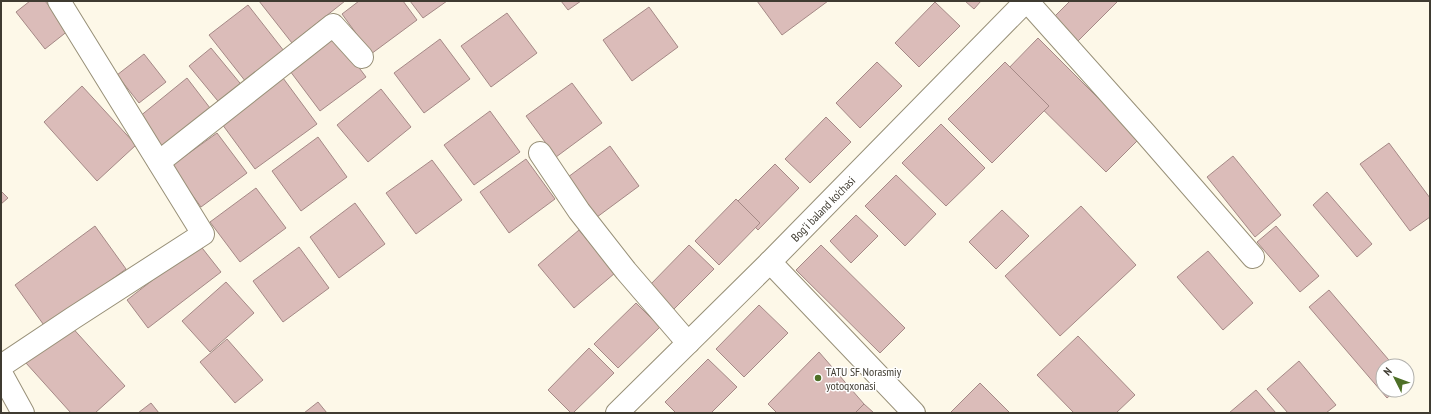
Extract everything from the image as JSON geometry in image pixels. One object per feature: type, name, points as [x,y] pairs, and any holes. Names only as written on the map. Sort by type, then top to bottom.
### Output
[{"type":"street","points":[[1,366],[203,234],[59,1]]},
{"type":"street","points":[[1026,1],[1140,127],[1253,257]]},
{"type":"street","name":"Bog'i baland ko'chasi","points":[[617,413],[770,262],[1026,1]]},
{"type":"street","points":[[159,162],[333,25],[362,57]]},
{"type":"street","points":[[540,153],[578,211],[626,271],[688,343]]},
{"type":"street","points":[[770,262],[914,413]]},
{"type":"street","points":[[1,373],[23,413]]},
{"type":"building","points":[[30,1],[45,1],[69,30],[45,49],[16,12]]},
{"type":"building","points":[[259,1],[345,1],[292,43]]},
{"type":"building","points":[[359,1],[403,1],[417,20],[371,54],[342,14]]},
{"type":"building","points":[[410,1],[447,1],[423,18]]},
{"type":"building","points":[[561,1],[581,1],[568,10]]},
{"type":"building","points":[[757,1],[828,1],[782,35]]},
{"type":"building","points":[[965,1],[981,1],[974,9]]},
{"type":"building","points":[[1070,1],[1118,1],[1077,42],[1053,18]]},
{"type":"building","points":[[935,2],[960,26],[919,67],[895,43]]},
{"type":"building","points":[[248,5],[284,51],[246,82],[209,35]]},
{"type":"building","points":[[649,7],[678,47],[632,81],[603,40]]},
{"type":"building","points":[[507,13],[537,53],[491,87],[461,46]]},
{"type":"building","points":[[336,37],[366,77],[320,111],[290,71]]},
{"type":"building","points":[[1038,38],[1139,139],[1106,172],[1005,72]]},
{"type":"building","points":[[440,39],[470,79],[424,113],[394,73]]},
{"type":"building","points":[[211,48],[244,88],[222,106],[189,66]]},
{"type":"building","points":[[144,54],[166,82],[139,103],[117,75]]},
{"type":"building","points":[[877,62],[902,86],[860,128],[836,103]]},
{"type":"building","points":[[1005,62],[1049,106],[992,163],[948,119]]},
{"type":"building","points":[[187,78],[210,108],[162,146],[139,117]]},
{"type":"building","points":[[283,78],[317,124],[255,169],[222,124]]},
{"type":"building","points":[[572,83],[602,123],[556,157],[526,116]]},
{"type":"building","points":[[82,86],[136,145],[97,181],[44,122]]},
{"type":"building","points":[[381,89],[411,127],[368,162],[337,125]]},
{"type":"building","points":[[490,111],[520,152],[474,185],[444,145]]},
{"type":"building","points":[[826,117],[851,142],[810,183],[785,159]]},
{"type":"building","points":[[941,124],[985,168],[946,206],[902,163]]},
{"type":"building","points":[[217,133],[247,173],[201,207],[171,166]]},
{"type":"building","points":[[318,137],[347,177],[301,211],[272,171]]},
{"type":"building","points":[[1389,143],[1430,198],[1430,217],[1410,231],[1360,164]]},
{"type":"building","points":[[610,146],[639,186],[593,220],[564,180]]},
{"type":"building","points":[[1233,156],[1281,215],[1255,237],[1207,177]]},
{"type":"building","points":[[526,159],[555,199],[509,233],[480,192]]},
{"type":"building","points":[[432,160],[462,200],[416,234],[386,193]]},
{"type":"building","points":[[775,164],[799,188],[758,230],[734,205]]},
{"type":"building","points":[[896,175],[936,214],[905,246],[865,206]]},
{"type":"building","points":[[256,188],[286,228],[240,262],[210,222]]},
{"type":"building","points":[[1,191],[8,198],[1,204]]},
{"type":"building","points":[[1327,192],[1372,244],[1357,257],[1313,205]]},
{"type":"building","points":[[736,199],[760,223],[719,265],[695,241]]},
{"type":"building","points":[[355,203],[385,244],[339,278],[310,237]]},
{"type":"building","points":[[1081,206],[1136,265],[1060,336],[1005,276]]},
{"type":"building","points":[[1002,210],[1029,236],[996,269],[969,242]]},
{"type":"building","points":[[856,215],[878,236],[851,263],[830,241]]},
{"type":"building","points":[[95,226],[126,269],[46,328],[15,285]]},
{"type":"building","points":[[1276,226],[1319,276],[1300,292],[1257,242]]},
{"type":"building","points":[[579,230],[615,273],[574,308],[538,265]]},
{"type":"building","points":[[199,244],[221,272],[148,328],[127,300]]},
{"type":"building","points":[[689,245],[714,269],[672,311],[648,287]]},
{"type":"building","points":[[821,245],[905,328],[880,353],[796,270]]},
{"type":"building","points":[[299,247],[329,288],[283,322],[253,281]]},
{"type":"building","points":[[1208,251],[1253,303],[1223,330],[1177,277]]},
{"type":"building","points":[[226,282],[254,313],[210,352],[182,321]]},
{"type":"building","points":[[1329,290],[1387,358],[1375,358],[1375,384],[1309,307]]},
{"type":"building","points":[[636,303],[660,327],[618,368],[594,344]]},
{"type":"building","points":[[759,305],[788,333],[744,377],[716,349]]},
{"type":"building","points":[[69,324],[125,386],[95,413],[71,413],[26,363]]},
{"type":"building","points":[[1078,336],[1135,395],[1116,413],[1074,413],[1037,375]]},
{"type":"building","points":[[227,339],[263,380],[235,403],[200,362]]},
{"type":"building","points":[[589,348],[614,373],[573,413],[571,413],[548,390]]},
{"type":"building","name":"TATU SF Norasmiy yotoqxonasi","points":[[819,352],[864,404],[855,413],[777,413],[768,404]]},
{"type":"building","points":[[708,359],[737,387],[711,413],[676,413],[665,402]]},
{"type":"building","points":[[1299,361],[1336,405],[1326,413],[1288,413],[1267,389]]},
{"type":"building","points":[[980,383],[1010,413],[950,413]]},
{"type":"building","points":[[1256,390],[1276,413],[1229,413]]},
{"type":"building","points":[[318,402],[327,413],[304,413]]},
{"type":"building","points":[[151,403],[159,413],[138,413]]},
{"type":"building","points":[[864,404],[874,413],[855,413]]},
{"type":"place","name":"TATU SF Norasmiy yotoqxonasi","points":[[818,378]]}]
